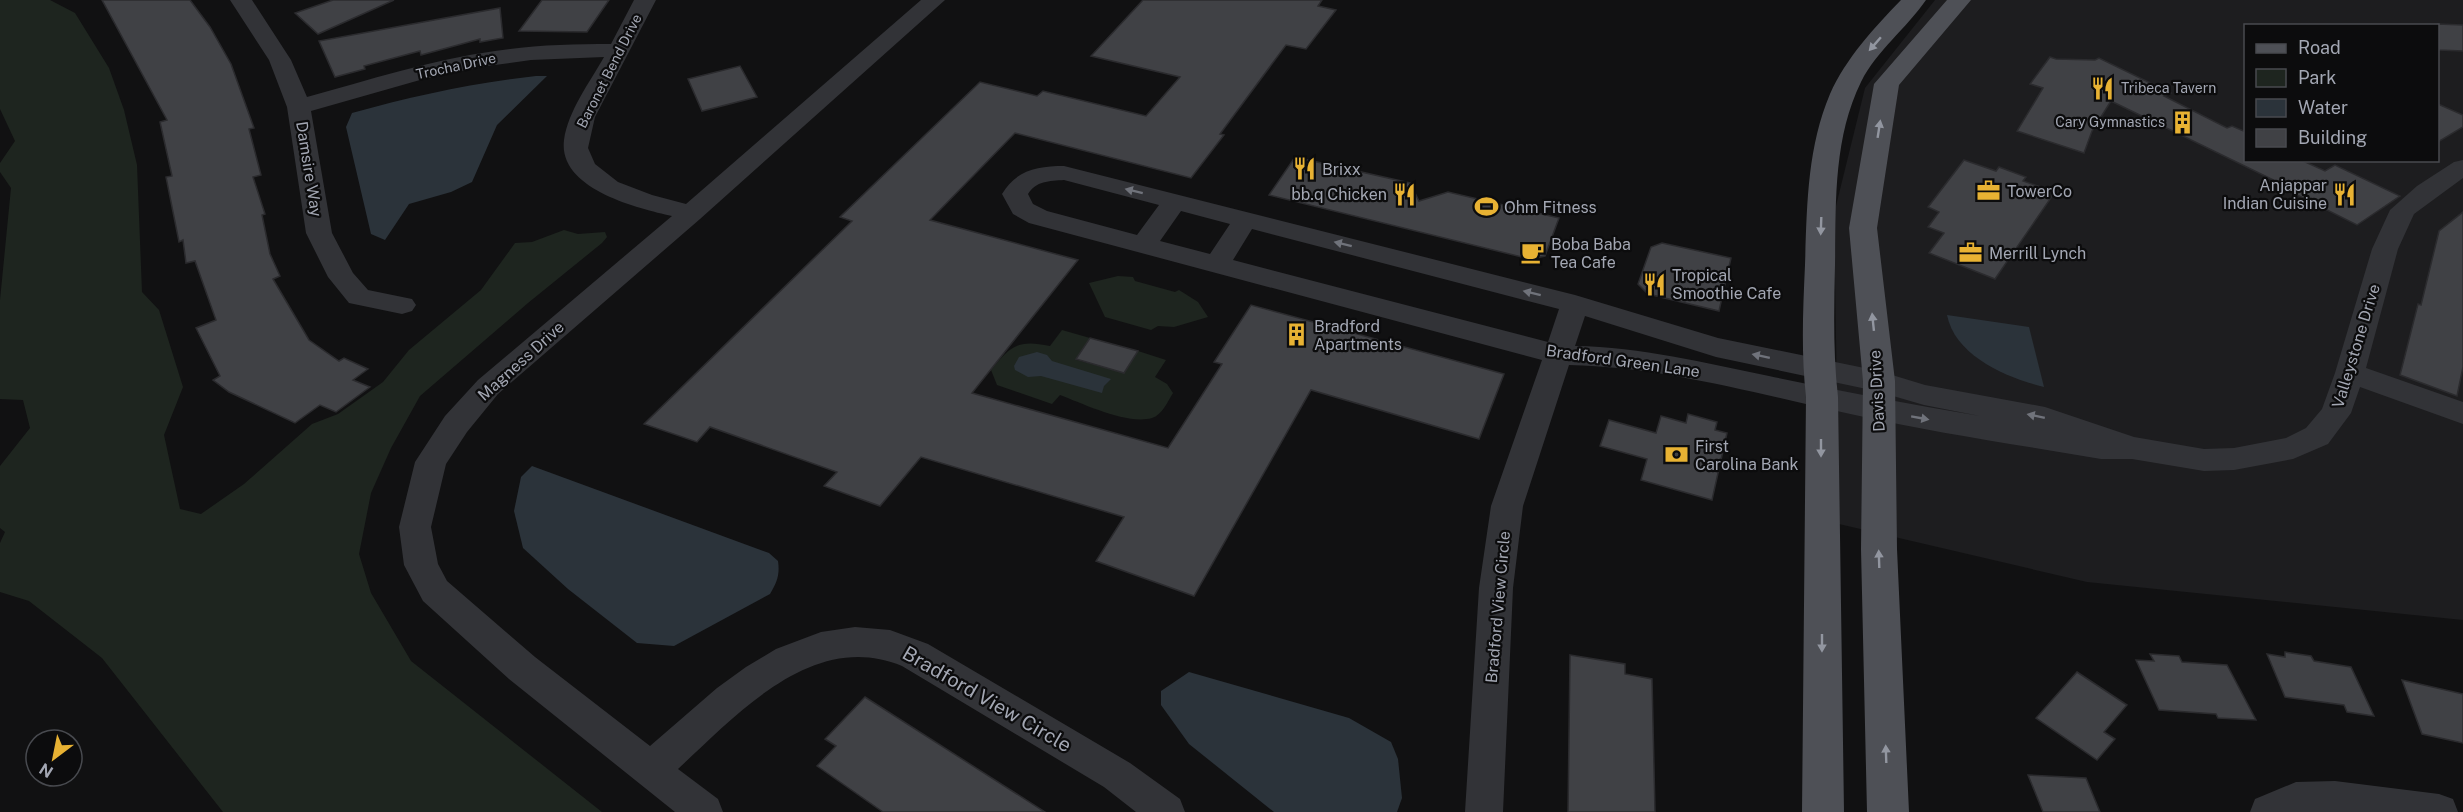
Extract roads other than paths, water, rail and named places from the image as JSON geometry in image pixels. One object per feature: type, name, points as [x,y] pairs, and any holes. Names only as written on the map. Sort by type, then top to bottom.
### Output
[{"type":"main road","points":[[1823,812],[1820,383],[1822,186],[1827,144],[1842,95],[1870,49],[1914,0]]},
{"type":"main road","name":"Davis Drive","points":[[1888,812],[1879,549],[1879,396],[1863,228],[1887,84],[1959,0]]},
{"type":"street","name":"Baronet Bend Drive","points":[[645,0],[582,117],[577,134],[577,152],[585,166],[599,182],[625,195],[691,213]]},
{"type":"street","name":"Magness Drive","points":[[704,812],[522,668],[435,591],[421,565],[415,527],[431,462],[456,424],[488,387],[934,0]]},
{"type":"street","name":"Damsire Way","points":[[251,2],[280,60],[299,107],[319,233],[342,277],[359,297],[402,305]]},
{"type":"street","name":"Trocha Drive","points":[[299,107],[404,78],[481,60],[542,52],[617,50]]},
{"type":"street","name":"Valleystone Drive","points":[[1820,383],[2089,446],[2132,448],[2204,459],[2234,459],[2293,448],[2317,436],[2336,413],[2350,373],[2385,249],[2403,210],[2426,191],[2463,167]]},
{"type":"street","name":"Bradford Green Lane","points":[[1064,173],[1575,304],[1820,383],[1604,356],[1559,355],[1038,217],[1022,209],[1014,194],[1018,186],[1033,176],[1064,173]]},
{"type":"street","points":[[1144,244],[1175,201]]},
{"type":"street","points":[[1217,264],[1246,219]]},
{"type":"street","name":"Bradford View Circle","points":[[1484,812],[1496,588],[1501,541],[1508,506],[1575,304]]},
{"type":"street","points":[[2350,373],[2463,413]]},
{"type":"street","name":"Bradford View Circle","points":[[651,769],[748,684],[768,670],[790,657],[838,644],[864,642],[890,645],[915,655],[1116,775],[1166,812]]},
{"type":"street","points":[[2270,812],[2296,800],[2335,800],[2439,812]]},
{"type":"water","points":[[547,76],[497,125],[472,182],[451,192],[409,204],[385,240],[371,234],[346,127],[352,113],[443,91]]},
{"type":"water","points":[[1947,315],[2029,327],[2044,387],[2014,378],[1971,353],[1960,342]]},
{"type":"water","points":[[1037,352],[1047,355],[1052,361],[1111,379],[1104,386],[1102,393],[1041,376],[1028,377],[1015,370],[1014,366],[1019,357]]},
{"type":"water","points":[[532,466],[769,553],[778,561],[778,574],[770,594],[674,646],[637,643],[568,589],[523,548],[514,511],[521,477]]},
{"type":"water","points":[[1189,672],[1349,718],[1391,742],[1398,759],[1402,798],[1397,812],[1274,812],[1189,744],[1161,705],[1161,691]]},
{"type":"place","name":"Tribeca Tavern","points":[[2103,88]]},
{"type":"place","name":"Cary Gymnastics","points":[[2183,122]]},
{"type":"place","name":"Brixx","points":[[1304,169]]},
{"type":"place","name":"TowerCo","points":[[1989,191]]},
{"type":"place","name":"bb.q Chicken","points":[[1405,194]]},
{"type":"place","name":"Anjappar Indian Cuisine","points":[[2345,194]]},
{"type":"place","name":"Ohm Fitness","points":[[1486,207]]},
{"type":"place","name":"Boba Baba Tea Cafe","points":[[1533,253]]},
{"type":"place","name":"Merrill Lynch","points":[[1971,253]]},
{"type":"place","name":"Tropical Smoothie Cafe","points":[[1654,284]]},
{"type":"place","name":"Bradford Apartments","points":[[1296,335]]},
{"type":"place","name":"First Carolina Bank","points":[[1677,455]]}]
